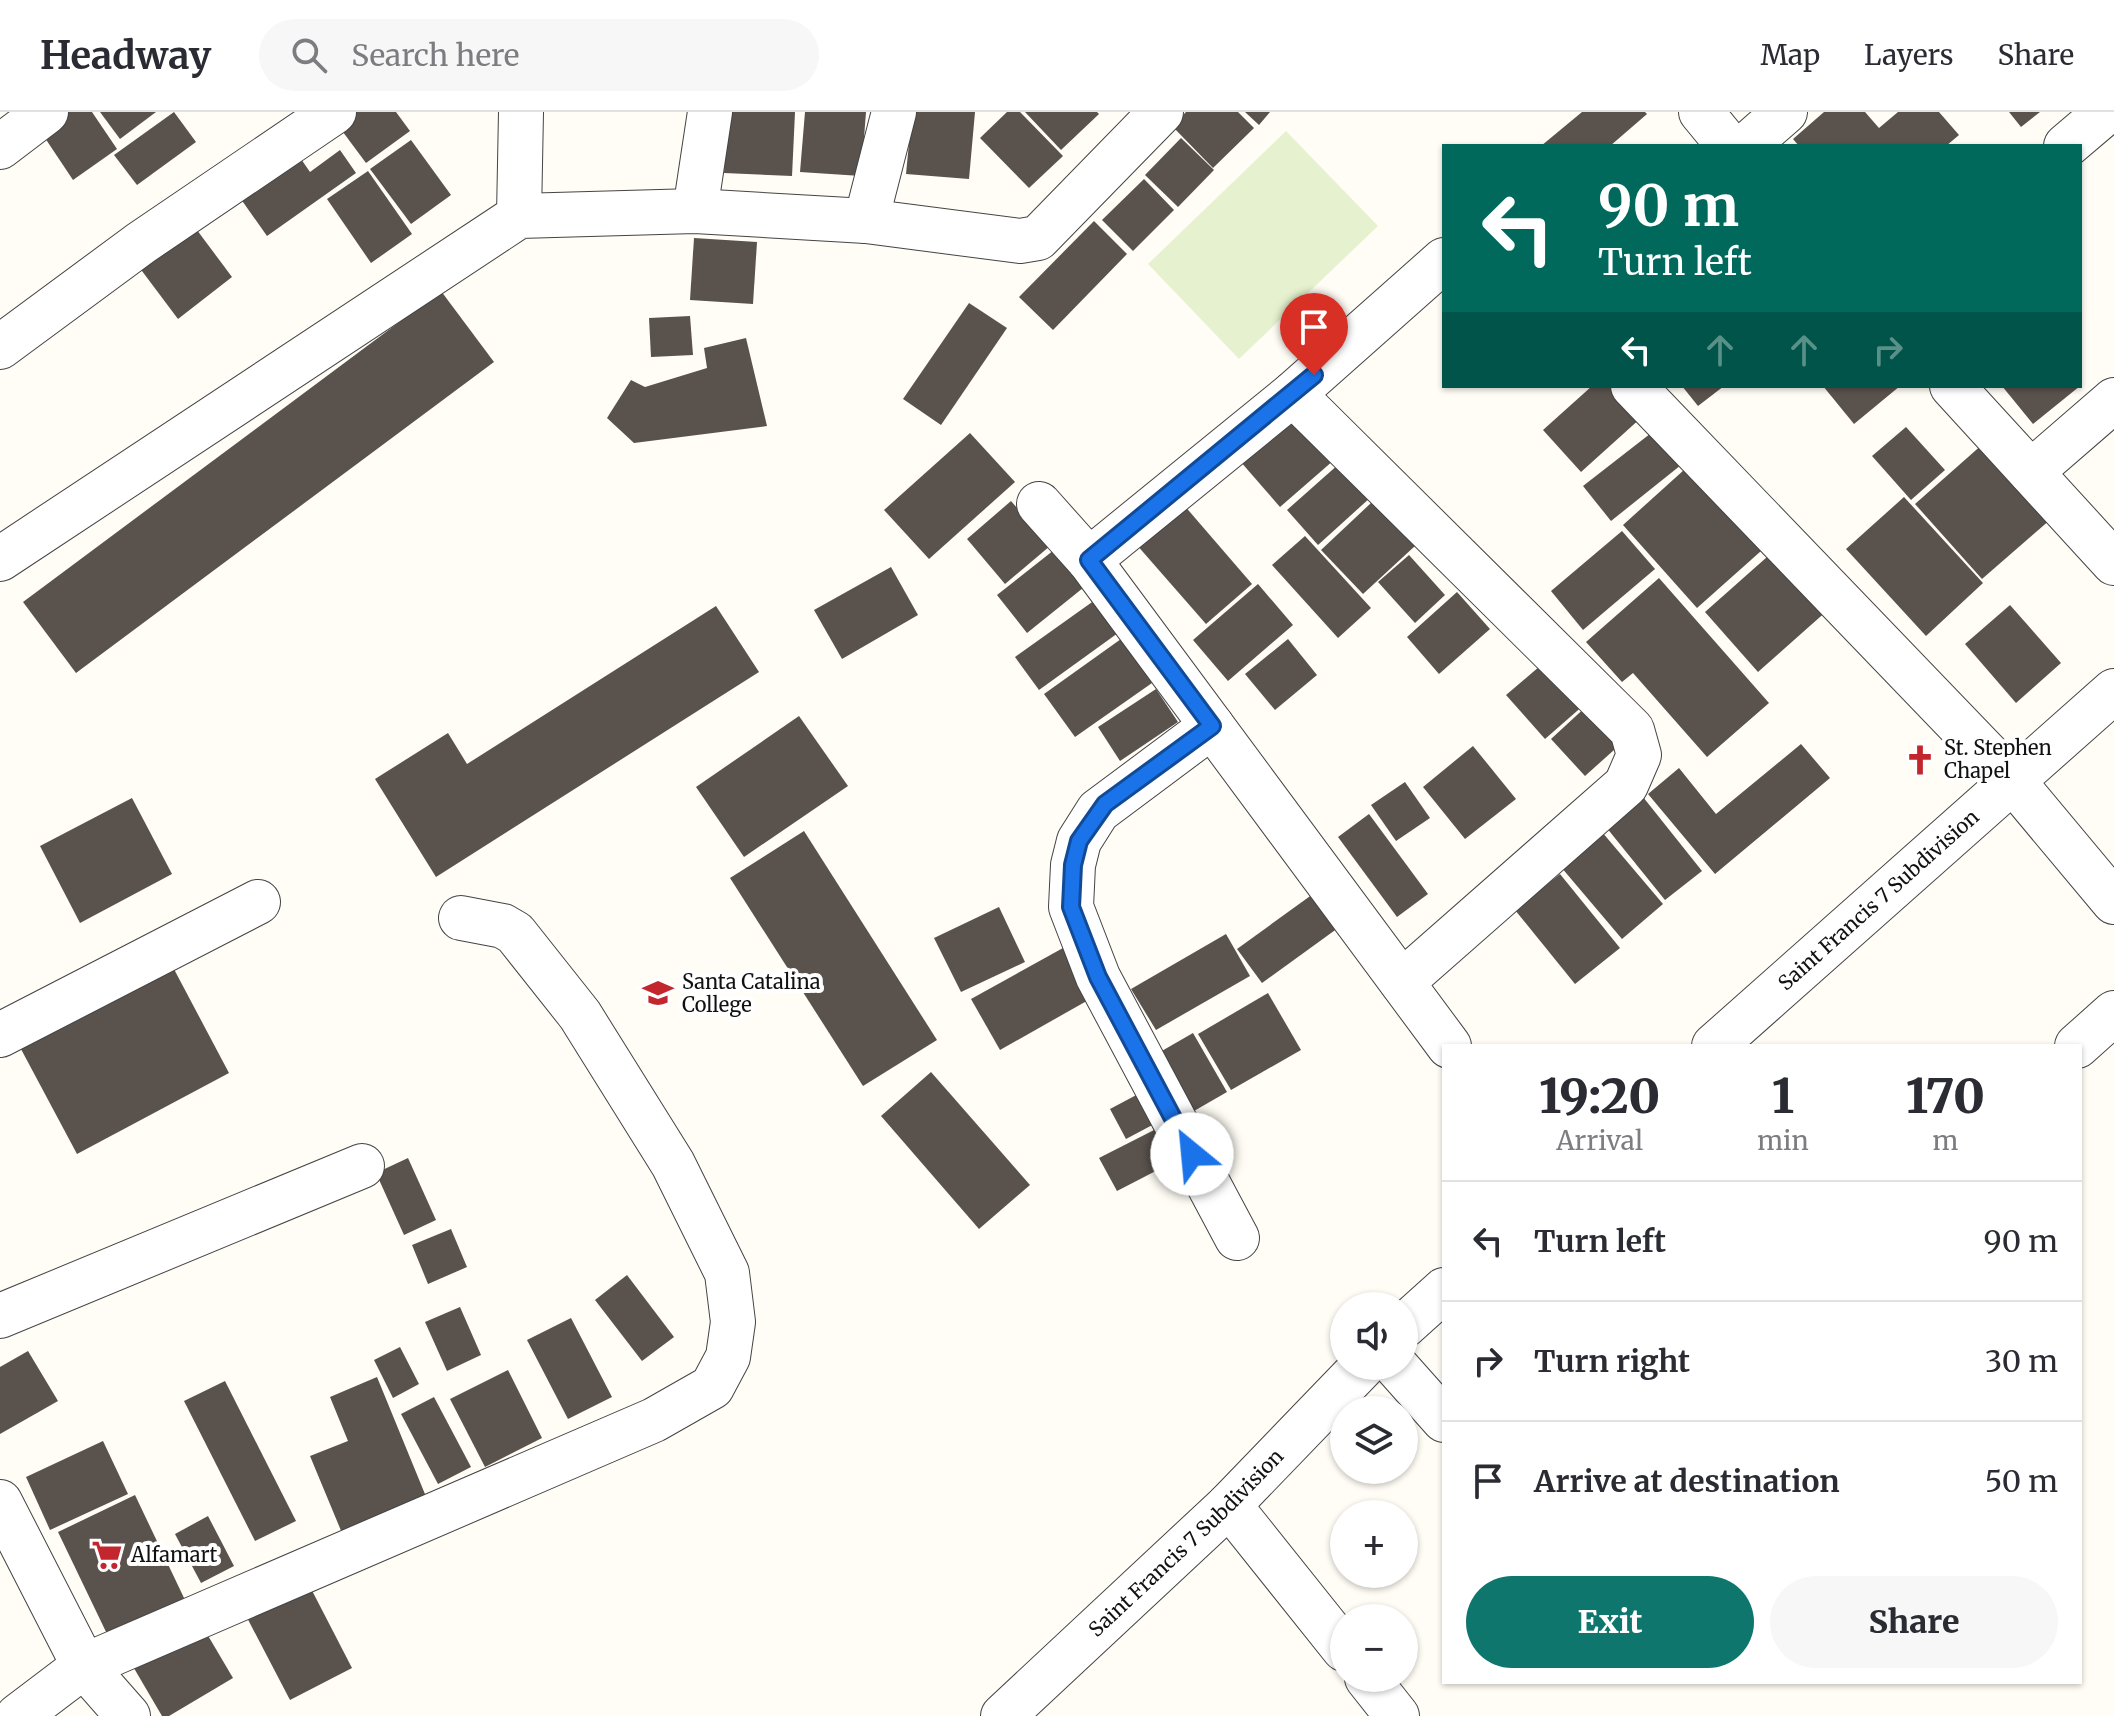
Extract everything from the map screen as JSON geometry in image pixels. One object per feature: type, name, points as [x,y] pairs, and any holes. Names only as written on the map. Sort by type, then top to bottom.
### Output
[{"type":"street","points":[[0,147],[46,112]]},
{"type":"street","points":[[0,347],[141,243],[334,112]]},
{"type":"street","points":[[519,216],[521,112]]},
{"type":"street","points":[[695,211],[710,112]]},
{"type":"street","points":[[866,221],[894,112]]},
{"type":"street","points":[[3,550],[519,216],[695,211],[866,221],[1020,241],[1038,238],[1161,112]]},
{"type":"street","points":[[1701,112],[1727,144]]},
{"type":"street","points":[[1748,144],[1785,112]]},
{"type":"street","points":[[2068,144],[2106,112]]},
{"type":"street","points":[[1089,560],[1293,394],[1442,262]]},
{"type":"street","points":[[1635,388],[2012,780],[2114,902]]},
{"type":"street","points":[[1954,388],[2114,563]]},
{"type":"street","points":[[1293,394],[1632,730],[1639,755],[1626,785],[1402,982]]},
{"type":"street","points":[[2031,472],[2114,400]]},
{"type":"street","points":[[1039,504],[1089,560],[1448,1044]]},
{"type":"street","name":"Saint Francis 7 Subdivision","points":[[1716,1044],[2114,691]]},
{"type":"street","points":[[1212,726],[1098,811],[1079,841],[1073,865],[1071,907],[1098,977],[1237,1238]]},
{"type":"street","points":[[0,1035],[258,902]]},
{"type":"street","points":[[18,1716],[84,1666],[654,1420],[712,1387],[728,1357],[733,1322],[727,1273],[673,1164],[580,1015],[515,933],[503,926],[461,918]]},
{"type":"street","points":[[2079,1044],[2114,1013]]},
{"type":"street","points":[[0,1316],[362,1166]]},
{"type":"street","points":[[1418,1313],[1442,1292]]},
{"type":"street","name":"Saint Francis 7 Subdivision","points":[[1003,1716],[1229,1505],[1350,1380]]},
{"type":"street","points":[[1408,1380],[1442,1418]]},
{"type":"street","points":[[0,1502],[84,1666],[128,1716]]},
{"type":"street","points":[[1229,1505],[1330,1631]]},
{"type":"street","points":[[1378,1692],[1397,1716]]},
{"type":"green space","points":[[1286,131],[1378,226],[1239,359],[1148,264]]},
{"type":"building","points":[[69,112],[92,112],[117,149],[73,180],[41,132]]},
{"type":"building","points":[[100,112],[156,112],[120,139]]},
{"type":"building","points":[[174,112],[196,142],[137,185],[114,155]]},
{"type":"building","points":[[354,112],[396,112],[410,131],[366,163],[337,124]]},
{"type":"building","points":[[727,112],[795,112],[792,176],[724,173]]},
{"type":"building","points":[[805,112],[866,112],[861,176],[800,172]]},
{"type":"building","points":[[912,112],[975,112],[969,179],[906,174]]},
{"type":"building","points":[[1007,112],[1020,112],[1063,156],[1029,188],[980,138]]},
{"type":"building","points":[[1025,112],[1097,112],[1099,114],[1061,150]]},
{"type":"building","points":[[1186,112],[1238,112],[1254,128],[1213,168],[1172,126]]},
{"type":"building","points":[[1245,112],[1270,112],[1259,125]]},
{"type":"building","points":[[1582,112],[1647,114],[1612,144],[1543,144]]},
{"type":"building","points":[[1824,112],[1865,112],[1879,128],[1898,112],[1939,112],[1959,135],[1948,144],[1797,144],[1793,139]]},
{"type":"building","points":[[2009,112],[2040,112],[2021,127]]},
{"type":"building","points":[[1181,138],[1214,170],[1178,207],[1145,175]]},
{"type":"building","points":[[411,140],[451,195],[411,224],[370,169]]},
{"type":"building","points":[[290,143],[310,172],[340,150],[356,173],[267,236],[231,185]]},
{"type":"building","points":[[368,171],[412,234],[371,263],[327,199]]},
{"type":"building","points":[[1144,179],[1174,210],[1133,251],[1102,220]]},
{"type":"building","points":[[185,214],[232,277],[178,319],[130,255]]},
{"type":"building","points":[[1094,221],[1127,254],[1053,330],[1019,297]]},
{"type":"building","points":[[694,238],[757,242],[753,304],[690,300]]},
{"type":"building","points":[[441,291],[494,362],[76,673],[23,602]]},
{"type":"building","points":[[969,303],[1007,328],[941,425],[903,399]]},
{"type":"building","points":[[690,316],[693,355],[651,357],[649,318]]},
{"type":"building","points":[[746,338],[767,426],[634,443],[607,418],[631,380],[645,387],[707,368],[704,348]]},
{"type":"building","points":[[1590,388],[1616,388],[1642,417],[1581,472],[1543,430]]},
{"type":"building","points":[[1684,388],[1721,388],[1698,406]]},
{"type":"building","points":[[1825,388],[1898,388],[1854,424]]},
{"type":"building","points":[[2004,388],[2078,388],[2033,424]]},
{"type":"building","points":[[1294,414],[1334,460],[1280,507],[1240,461]]},
{"type":"building","points":[[1664,423],[1691,457],[1611,521],[1583,486]]},
{"type":"building","points":[[1906,427],[1945,470],[1911,500],[1872,456]]},
{"type":"building","points":[[970,433],[1015,482],[929,559],[884,510]]},
{"type":"building","points":[[1984,443],[2051,519],[1982,579],[1915,504]]},
{"type":"building","points":[[1695,460],[1770,543],[1697,608],[1623,525]]},
{"type":"building","points":[[1340,463],[1371,497],[1318,545],[1287,510]]},
{"type":"building","points":[[1387,488],[1429,533],[1363,594],[1321,550]]},
{"type":"building","points":[[1904,497],[1983,583],[1926,636],[1846,549]]},
{"type":"building","points":[[1011,501],[1050,546],[1005,584],[967,539]]},
{"type":"building","points":[[1183,504],[1252,584],[1206,624],[1136,544]]},
{"type":"building","points":[[1622,531],[1655,569],[1583,630],[1551,591]]},
{"type":"building","points":[[1305,536],[1371,608],[1338,638],[1272,565]]},
{"type":"building","points":[[1776,549],[1829,609],[1758,672],[1705,612]]},
{"type":"building","points":[[1054,550],[1083,588],[1027,633],[997,595]]},
{"type":"building","points":[[1409,555],[1445,595],[1415,623],[1378,582]]},
{"type":"building","points":[[891,567],[918,615],[842,659],[814,610]]},
{"type":"building","points":[[1659,578],[1769,703],[1707,757],[1633,673],[1622,682],[1586,642]]},
{"type":"building","points":[[1258,584],[1293,625],[1228,681],[1193,640]]},
{"type":"building","points":[[1457,592],[1490,629],[1439,674],[1407,637]]},
{"type":"building","points":[[1095,600],[1118,633],[1039,690],[1015,657]]},
{"type":"building","points":[[2010,605],[2061,663],[2016,703],[1965,644]]},
{"type":"building","points":[[716,606],[759,672],[436,877],[375,779],[448,733],[467,764]]},
{"type":"building","points":[[1121,639],[1152,683],[1075,737],[1044,694]]},
{"type":"building","points":[[1288,639],[1317,675],[1275,710],[1245,674]]},
{"type":"building","points":[[1547,660],[1585,704],[1545,739],[1506,695]]},
{"type":"building","points":[[1156,689],[1178,722],[1120,761],[1098,727]]},
{"type":"building","points":[[1590,703],[1624,741],[1585,776],[1551,739]]},
{"type":"building","points":[[799,716],[848,786],[744,857],[696,787]]},
{"type":"building","points":[[1801,744],[1830,778],[1715,874],[1648,794],[1679,768],[1716,814]]},
{"type":"building","points":[[1473,746],[1516,799],[1465,839],[1423,787]]},
{"type":"building","points":[[1405,782],[1430,818],[1396,841],[1371,805]]},
{"type":"building","points":[[1643,797],[1702,871],[1665,900],[1606,827]]},
{"type":"building","points":[[132,798],[172,874],[80,923],[40,846]]},
{"type":"building","points":[[1369,814],[1428,894],[1397,917],[1338,837]]},
{"type":"building","points":[[804,831],[937,1040],[863,1086],[730,878]]},
{"type":"building","points":[[1602,832],[1663,904],[1622,939],[1561,867]]},
{"type":"building","points":[[1560,874],[1620,948],[1575,984],[1515,910]]},
{"type":"building","points":[[1313,894],[1338,928],[1262,983],[1237,949]]},
{"type":"building","points":[[999,907],[1025,962],[961,992],[934,938]]},
{"type":"building","points":[[1226,934],[1250,976],[1156,1030],[1131,989]]},
{"type":"building","points":[[1063,948],[1092,998],[1000,1050],[971,999]]},
{"type":"building","points":[[167,956],[229,1073],[77,1154],[14,1036]]},
{"type":"building","points":[[1268,993],[1301,1050],[1231,1090],[1198,1034]]},
{"type":"building","points":[[1193,1033],[1227,1092],[1194,1111],[1160,1052]]},
{"type":"building","points":[[931,1072],[1030,1185],[979,1229],[881,1116]]},
{"type":"building","points":[[1142,1092],[1158,1122],[1126,1139],[1110,1109]]},
{"type":"building","points":[[1160,1127],[1177,1160],[1117,1191],[1099,1158]]},
{"type":"building","points":[[408,1158],[436,1220],[404,1235],[376,1173]]},
{"type":"building","points":[[451,1229],[467,1267],[428,1284],[412,1245]]},
{"type":"building","points":[[627,1275],[674,1337],[642,1361],[595,1300]]},
{"type":"building","points":[[460,1307],[481,1355],[447,1371],[425,1322]]},
{"type":"building","points":[[571,1318],[612,1397],[568,1419],[527,1340]]},
{"type":"building","points":[[400,1347],[419,1384],[393,1398],[374,1360]]},
{"type":"building","points":[[28,1351],[58,1401],[0,1434],[0,1367]]},
{"type":"building","points":[[508,1370],[542,1438],[485,1467],[450,1399]]},
{"type":"building","points":[[377,1377],[427,1499],[342,1533],[310,1456],[348,1441],[330,1397]]},
{"type":"building","points":[[225,1381],[296,1521],[255,1541],[184,1401]]},
{"type":"building","points":[[434,1397],[471,1467],[438,1484],[401,1414]]},
{"type":"building","points":[[103,1441],[128,1494],[50,1530],[26,1477]]},
{"type":"building","points":[[135,1495],[185,1600],[108,1636],[58,1532]]},
{"type":"building","points":[[208,1516],[234,1566],[201,1583],[175,1534]]},
{"type":"building","points":[[305,1577],[352,1668],[290,1700],[243,1610]]},
{"type":"building","points":[[197,1617],[233,1678],[169,1716],[162,1716],[128,1658]]},
{"type":"place","name":"St. Stephen Chapel","points":[[1920,760]]},
{"type":"place","name":"Santa Catalina College","points":[[658,993]]},
{"type":"place","name":"Alfamart","points":[[107,1555]]},
{"type":"route","points":[[1192,1154],[1098,977],[1071,907],[1073,865],[1079,841],[1098,811],[1212,726],[1089,560],[1314,375]]}]
